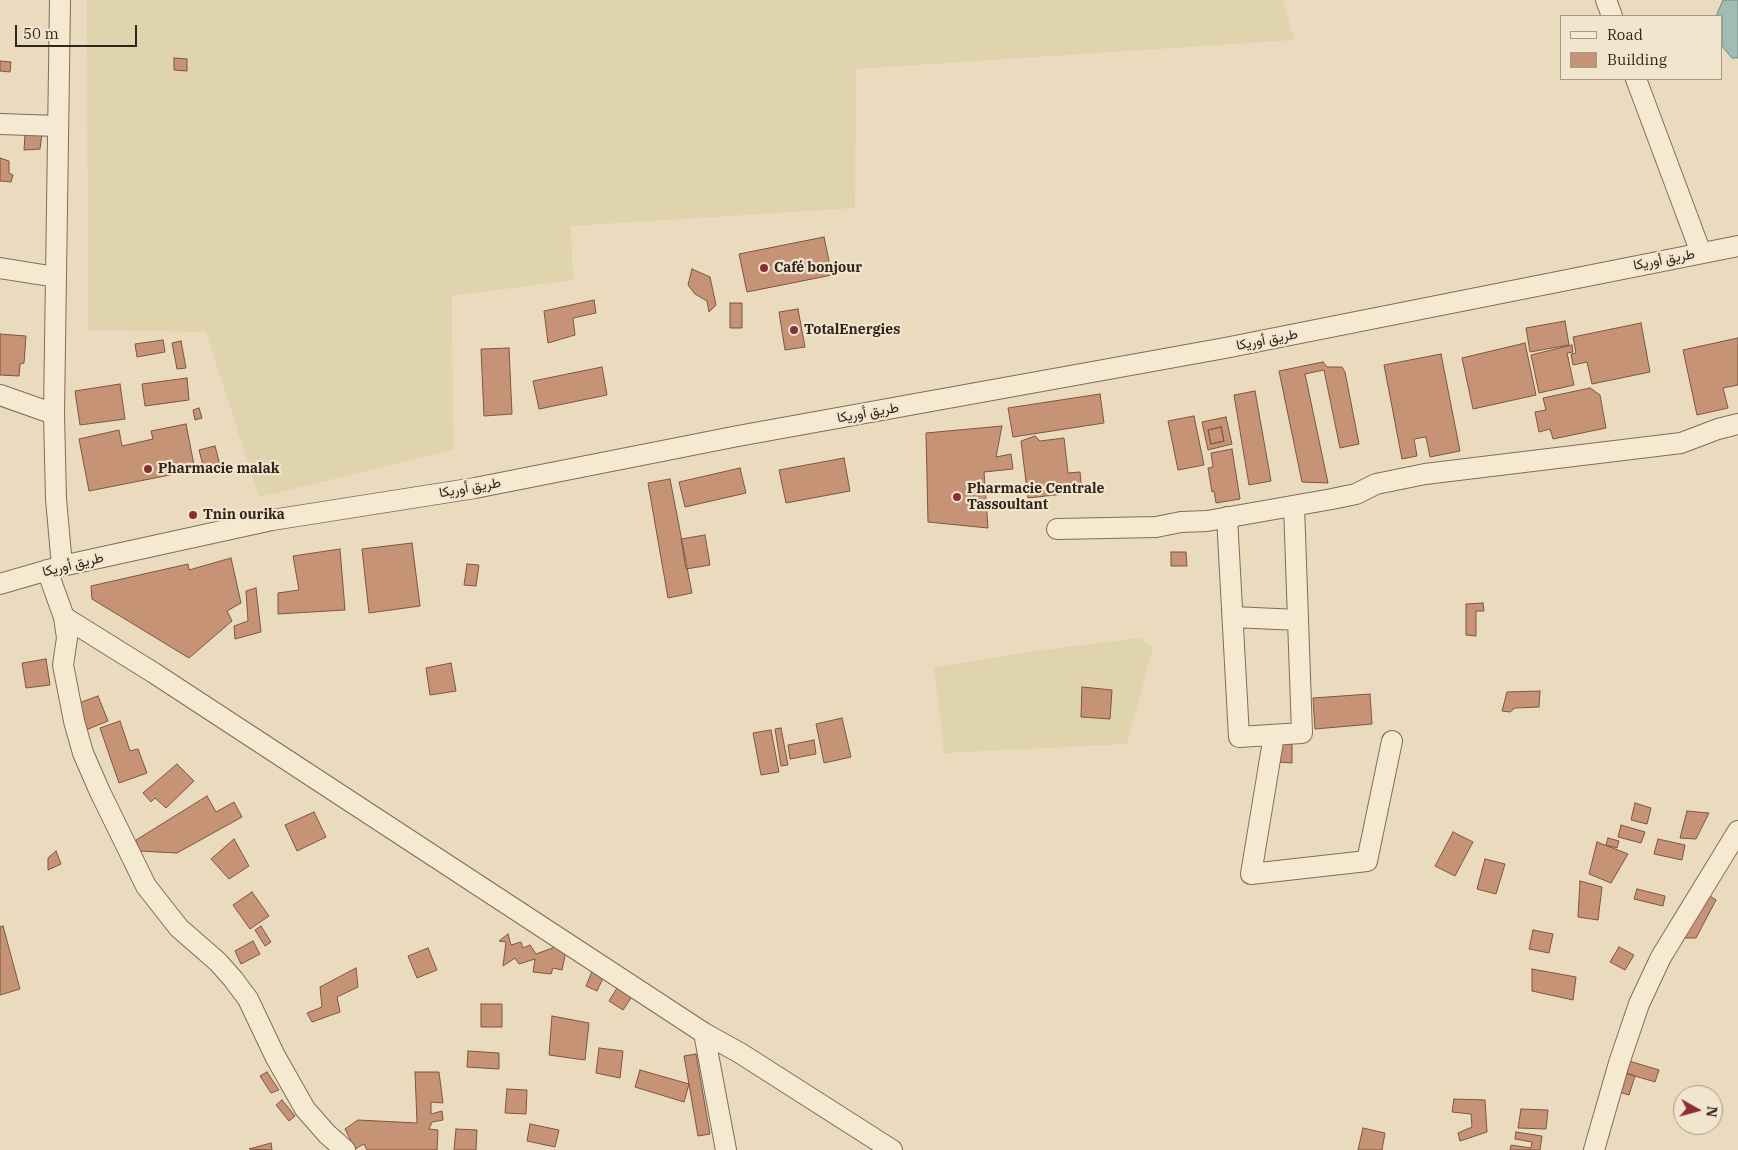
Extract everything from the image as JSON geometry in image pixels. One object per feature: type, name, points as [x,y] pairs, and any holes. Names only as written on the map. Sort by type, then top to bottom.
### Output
[{"type":"street","points":[[60,0],[54,414],[55,568],[67,638],[63,665],[74,721],[83,753],[100,792],[146,886],[179,928],[218,962],[233,979],[248,999],[275,1056],[305,1109],[327,1134],[345,1150]]},
{"type":"street","points":[[1606,0],[1612,15]]},
{"type":"street","points":[[1636,80],[1701,253]]},
{"type":"street","points":[[0,124],[58,126]]},
{"type":"street","name":"طريق أوريكا","points":[[0,584],[55,568],[272,520],[475,488],[738,436],[1225,348],[1738,246]]},
{"type":"street","points":[[0,268],[56,277]]},
{"type":"street","points":[[0,395],[54,414]]},
{"type":"street","points":[[1057,529],[1156,527],[1181,522],[1207,521],[1356,494],[1376,484],[1425,474],[1681,443],[1718,429],[1738,424]]},
{"type":"street","points":[[1227,517],[1239,737],[1302,733],[1294,506]]},
{"type":"street","points":[[64,617],[154,673],[704,1033],[740,1053],[892,1150]]},
{"type":"street","points":[[1233,617],[1298,620]]},
{"type":"street","points":[[1274,735],[1252,874],[1367,861],[1392,741]]},
{"type":"street","points":[[1594,1150],[1619,1063],[1639,1004],[1661,957],[1738,831]]},
{"type":"street","points":[[704,1033],[726,1150]]},
{"type":"shaded area","points":[[87,0],[1283,0],[1294,40],[856,69],[855,208],[571,226],[573,280],[452,296],[453,450],[259,497],[206,332],[88,330]]},
{"type":"shaded area","points":[[1140,638],[1153,647],[1127,744],[944,753],[934,667],[1043,650]]},
{"type":"water","points":[[1723,0],[1738,0],[1738,58],[1732,58],[1723,47],[1723,15],[1716,15]]},
{"type":"building","points":[[174,58],[187,59],[187,71],[174,70]]},
{"type":"building","points":[[0,61],[11,62],[10,72],[0,71]]},
{"type":"building","points":[[25,134],[42,134],[40,149],[24,150]]},
{"type":"building","points":[[0,158],[9,161],[9,173],[13,175],[11,182],[0,181]]},
{"type":"building","points":[[824,237],[832,275],[747,292],[739,254]]},
{"type":"building","points":[[692,269],[710,277],[716,305],[709,312],[707,301],[695,294],[688,285]]},
{"type":"building","points":[[594,300],[596,313],[573,318],[575,335],[548,343],[544,311]]},
{"type":"building","points":[[730,303],[742,303],[742,328],[730,328]]},
{"type":"building","points":[[798,309],[805,347],[785,350],[779,312]]},
{"type":"building","points":[[1565,321],[1569,345],[1530,352],[1526,328]]},
{"type":"building","points":[[1641,323],[1650,372],[1592,384],[1587,362],[1573,365],[1571,354],[1576,353],[1573,337]]},
{"type":"building","points":[[0,334],[26,336],[24,363],[20,364],[19,376],[0,375]]},
{"type":"building","points":[[1738,338],[1738,385],[1723,388],[1728,408],[1697,415],[1683,350]]},
{"type":"building","points":[[163,340],[165,352],[137,357],[135,344]]},
{"type":"building","points":[[181,341],[186,368],[177,369],[172,343]]},
{"type":"building","points":[[1525,343],[1536,395],[1473,409],[1462,358]]},
{"type":"building","points":[[1572,345],[1573,352],[1567,353],[1574,385],[1539,393],[1531,355]]},
{"type":"building","points":[[509,348],[512,414],[484,416],[481,349]]},
{"type":"building","points":[[1441,354],[1460,451],[1430,457],[1426,437],[1414,439],[1417,456],[1402,459],[1384,365]]},
{"type":"building","points":[[1323,362],[1327,367],[1342,367],[1345,372],[1359,444],[1340,448],[1324,370],[1305,374],[1328,483],[1302,482],[1279,371]]},
{"type":"building","points":[[602,367],[607,395],[539,409],[533,381]]},
{"type":"building","points":[[187,378],[189,400],[145,406],[142,384]]},
{"type":"building","points":[[120,384],[125,419],[80,425],[75,391]]},
{"type":"building","points":[[1590,388],[1600,395],[1606,428],[1553,439],[1550,429],[1539,432],[1535,412],[1546,410],[1543,398]]},
{"type":"building","points":[[1255,391],[1271,481],[1249,485],[1234,395]]},
{"type":"building","points":[[1100,394],[1104,423],[1013,437],[1008,408]]},
{"type":"building","points":[[199,408],[202,418],[195,420],[193,410]]},
{"type":"building","points":[[1194,416],[1204,465],[1178,470],[1168,421]]},
{"type":"building","points":[[1226,417],[1232,444],[1208,450],[1202,422]],"holes":[[[1221,427],[1224,441],[1211,444],[1208,430]]]},
{"type":"building","points":[[186,424],[195,470],[89,491],[79,439],[119,430],[122,446],[153,439],[151,431]]},
{"type":"building","name":"Pharmacie Centrale Tassoultant","points":[[1002,426],[996,457],[1011,454],[1013,469],[984,472],[988,528],[928,522],[926,433]]},
{"type":"building","points":[[1221,427],[1224,441],[1211,444],[1208,430]]},
{"type":"building","points":[[1035,436],[1040,441],[1064,438],[1068,473],[1080,472],[1082,492],[1028,498],[1021,441]]},
{"type":"building","points":[[215,446],[221,469],[205,473],[199,450]]},
{"type":"building","points":[[1232,449],[1240,499],[1216,503],[1208,468],[1213,467],[1211,453]]},
{"type":"building","points":[[844,458],[850,491],[786,503],[779,470]]},
{"type":"building","points":[[740,468],[746,493],[685,507],[679,482]]},
{"type":"building","points":[[670,479],[692,593],[668,598],[648,483]]},
{"type":"building","points":[[705,535],[710,565],[686,569],[681,539]]},
{"type":"building","points":[[412,543],[420,606],[369,613],[362,549]]},
{"type":"building","points":[[340,549],[345,610],[278,614],[278,593],[299,590],[293,556]]},
{"type":"building","points":[[1171,552],[1186,552],[1187,566],[1171,566]]},
{"type":"building","points":[[231,558],[241,603],[227,611],[232,621],[189,658],[92,599],[91,586],[188,564],[189,570]]},
{"type":"building","points":[[467,564],[479,565],[476,586],[464,585]]},
{"type":"building","points":[[256,588],[261,632],[235,639],[234,626],[248,621],[246,591]]},
{"type":"building","points":[[1483,603],[1484,611],[1476,611],[1476,636],[1466,635],[1466,604]]},
{"type":"building","points":[[46,659],[50,685],[26,688],[22,663]]},
{"type":"building","points":[[451,663],[456,691],[430,695],[426,668]]},
{"type":"building","points":[[1082,687],[1112,690],[1110,719],[1081,717]]},
{"type":"building","points":[[1540,691],[1539,707],[1515,708],[1510,712],[1502,711],[1507,692]]},
{"type":"building","points":[[1370,694],[1372,724],[1315,729],[1313,698]]},
{"type":"building","points":[[98,696],[108,721],[86,730],[76,704]]},
{"type":"building","points":[[842,718],[851,757],[824,763],[816,724]]},
{"type":"building","points":[[120,721],[130,751],[138,749],[147,773],[119,783],[100,728]]},
{"type":"building","points":[[781,728],[788,765],[781,766],[775,729]]},
{"type":"building","points":[[771,730],[779,772],[761,775],[753,733]]},
{"type":"building","points":[[814,740],[816,754],[790,759],[788,745]]},
{"type":"building","points":[[1278,744],[1292,744],[1292,763],[1278,762]]},
{"type":"building","points":[[177,764],[194,781],[166,808],[155,798],[151,802],[143,793]]},
{"type":"building","points":[[207,796],[216,812],[234,802],[242,817],[177,853],[139,851],[136,840]]},
{"type":"building","points":[[1635,803],[1651,808],[1647,824],[1631,820]]},
{"type":"building","points":[[1687,811],[1709,813],[1696,839],[1680,838]]},
{"type":"building","points":[[314,812],[326,837],[297,851],[285,825]]},
{"type":"building","points":[[1621,825],[1645,832],[1641,843],[1618,837]]},
{"type":"building","points":[[1453,832],[1473,842],[1455,876],[1435,866]]},
{"type":"building","points":[[1608,838],[1619,841],[1617,848],[1606,845]]},
{"type":"building","points":[[234,839],[249,866],[229,879],[211,859]]},
{"type":"building","points":[[1658,839],[1685,845],[1682,860],[1654,854]]},
{"type":"building","points":[[1597,842],[1628,854],[1611,883],[1589,874]]},
{"type":"building","points":[[56,851],[61,864],[48,870],[48,858]]},
{"type":"building","points":[[1485,859],[1505,864],[1496,894],[1477,889]]},
{"type":"building","points":[[1580,881],[1602,887],[1598,920],[1578,917]]},
{"type":"building","points":[[1637,889],[1665,896],[1663,906],[1634,899]]},
{"type":"building","points":[[252,892],[269,916],[250,929],[233,905]]},
{"type":"building","points":[[1707,894],[1716,900],[1696,938],[1681,938]]},
{"type":"building","points":[[3,926],[20,989],[0,995],[0,927]]},
{"type":"building","points":[[261,926],[271,942],[265,946],[255,930]]},
{"type":"building","points":[[1533,930],[1553,934],[1549,953],[1529,949]]},
{"type":"building","points":[[508,934],[511,945],[521,942],[523,948],[530,945],[536,954],[558,946],[566,951],[562,970],[553,968],[551,974],[533,972],[535,959],[519,964],[515,958],[503,966],[506,942],[499,941]]},
{"type":"building","points":[[253,941],[260,954],[241,964],[235,951]]},
{"type":"building","points":[[1619,947],[1634,955],[1625,970],[1610,962]]},
{"type":"building","points":[[428,948],[437,970],[417,978],[408,956]]},
{"type":"building","points":[[356,968],[358,987],[337,997],[340,1012],[312,1022],[307,1013],[322,1007],[320,987]]},
{"type":"building","points":[[593,969],[605,974],[597,991],[586,986]]},
{"type":"building","points":[[1532,969],[1576,977],[1573,1000],[1532,991]]},
{"type":"building","points":[[619,985],[633,995],[623,1010],[609,1001]]},
{"type":"building","points":[[481,1004],[502,1004],[502,1027],[481,1027]]},
{"type":"building","points":[[552,1016],[589,1023],[585,1060],[549,1055]]},
{"type":"building","points":[[599,1048],[623,1051],[620,1078],[596,1073]]},
{"type":"building","points":[[468,1051],[499,1053],[499,1069],[467,1067]]},
{"type":"building","points":[[696,1054],[710,1134],[698,1136],[684,1056]]},
{"type":"building","points":[[1629,1061],[1659,1070],[1655,1082],[1625,1073]]},
{"type":"building","points":[[640,1070],[689,1084],[684,1102],[635,1087]]},
{"type":"building","points":[[267,1072],[279,1090],[271,1093],[260,1076]]},
{"type":"building","points":[[415,1072],[439,1072],[443,1103],[431,1102],[431,1114],[442,1111],[443,1120],[432,1122],[429,1129],[438,1130],[437,1150],[367,1150],[364,1144],[355,1149],[345,1129],[358,1120],[417,1123]]},
{"type":"building","points":[[1625,1073],[1635,1076],[1629,1095],[1619,1092]]},
{"type":"building","points":[[507,1089],[527,1090],[526,1114],[505,1113]]},
{"type":"building","points":[[1454,1099],[1485,1100],[1487,1132],[1460,1141],[1458,1133],[1472,1127],[1471,1114],[1452,1112]]},
{"type":"building","points":[[282,1100],[295,1116],[289,1121],[276,1105]]},
{"type":"building","points":[[1521,1109],[1548,1110],[1546,1129],[1518,1128]]},
{"type":"building","points":[[530,1124],[559,1130],[555,1147],[527,1141]]},
{"type":"building","points":[[1363,1128],[1385,1133],[1382,1150],[1358,1150]]},
{"type":"building","points":[[456,1129],[477,1130],[476,1150],[454,1150]]},
{"type":"building","points":[[1516,1132],[1542,1136],[1540,1150],[1510,1150],[1511,1145],[1531,1148],[1532,1142],[1515,1139]]},
{"type":"building","points":[[271,1143],[272,1150],[249,1149]]},
{"type":"place","name":"Café bonjour","points":[[764,268]]},
{"type":"place","name":"TotalEnergies","points":[[794,330]]},
{"type":"place","name":"Pharmacie malak","points":[[148,469]]},
{"type":"place","name":"Pharmacie Centrale Tassoultant","points":[[957,497]]},
{"type":"place","name":"Tnin ourika","points":[[193,515]]}]
